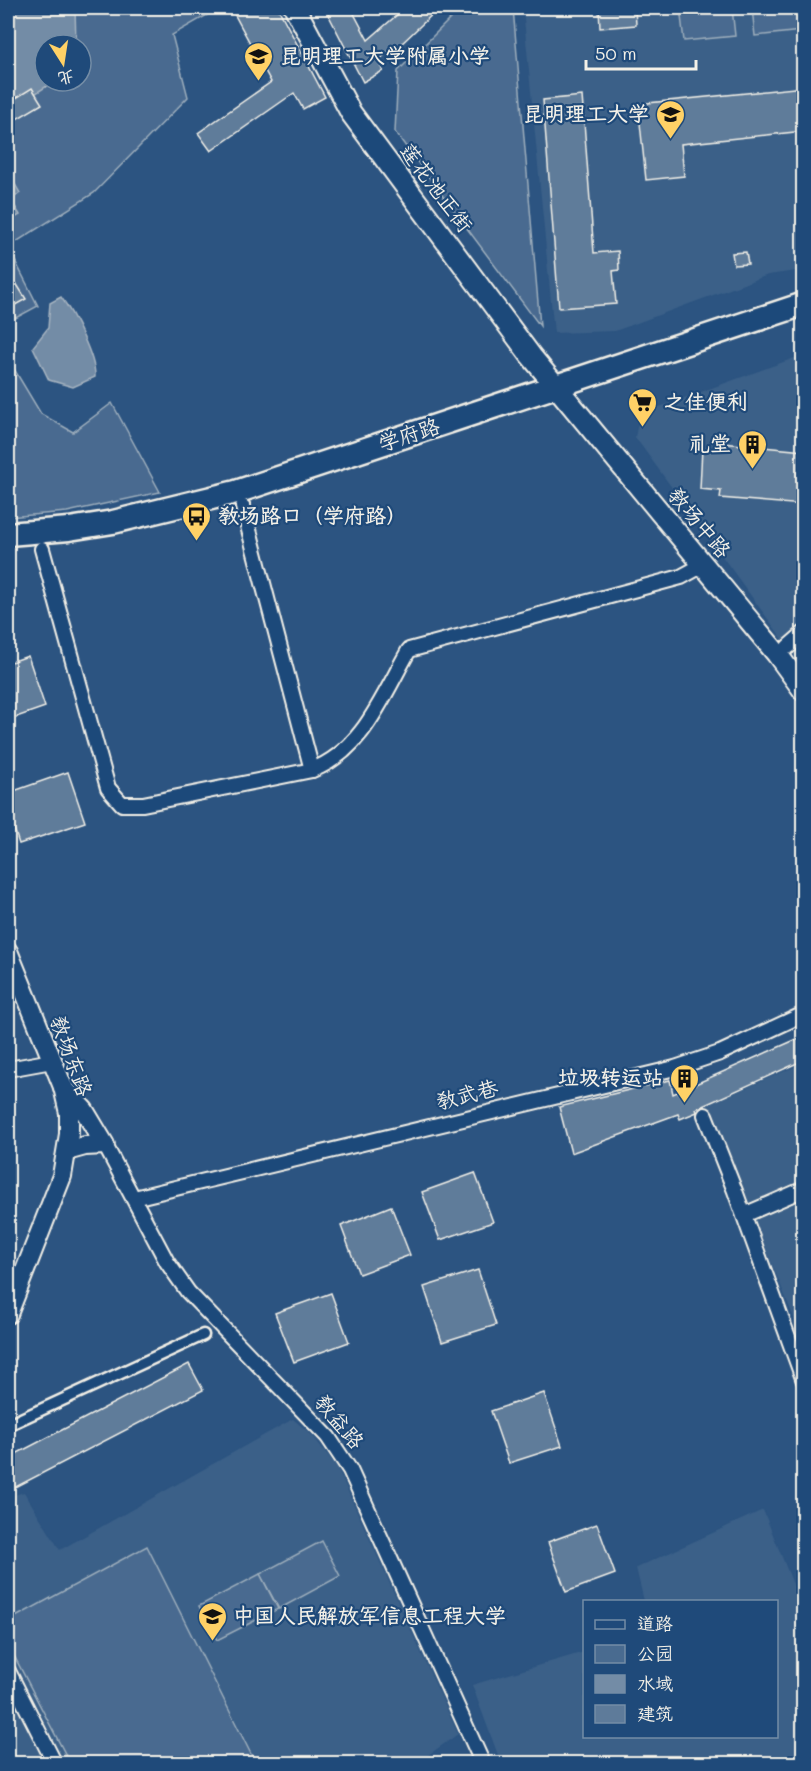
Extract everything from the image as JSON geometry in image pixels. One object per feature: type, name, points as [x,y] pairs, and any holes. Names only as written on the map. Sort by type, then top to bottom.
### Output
[{"type":"main road","name":"莲花池正街","points":[[295,8],[351,113],[556,386]]},
{"type":"main road","name":"学府路","points":[[8,534],[69,529],[162,512],[220,496],[804,304]]},
{"type":"main road","name":"教场中路","points":[[556,386],[777,654],[804,691]]},
{"type":"street","points":[[243,507],[312,770]]},
{"type":"street","points":[[42,549],[108,788],[122,804],[143,804],[312,770],[328,764],[361,735],[409,650],[681,577],[703,565]]},
{"type":"street","points":[[788,647],[804,633]]},
{"type":"street","name":"教场东路","points":[[8,951],[63,1087],[69,1113],[67,1151],[62,1176],[8,1314]]},
{"type":"street","name":"教武巷","points":[[134,1198],[675,1068],[720,1053],[804,1014]]},
{"type":"street","points":[[8,1069],[52,1061]]},
{"type":"street","points":[[63,1087],[84,1110],[105,1145],[85,1146],[67,1151]]},
{"type":"street","points":[[705,1115],[804,1381]]},
{"type":"street","name":"教益路","points":[[105,1145],[167,1262],[188,1292],[328,1437],[350,1470],[483,1764]]},
{"type":"street","points":[[744,1215],[804,1189]]},
{"type":"street","points":[[8,1425],[203,1335]]},
{"type":"street","points":[[8,1671],[55,1764]]},
{"type":"shaded area","name":"昆明理工大学","points":[[523,8],[803,8],[803,270],[768,275],[615,331],[554,333]]},
{"type":"shaded area","points":[[803,355],[803,667],[635,437],[640,414]]},
{"type":"shaded area","points":[[803,1063],[803,1340],[707,1105]]},
{"type":"shaded area","name":"中国人民解放军信息工程大学","points":[[293,1419],[313,1436],[337,1467],[458,1734],[417,1763],[8,1764],[8,1497],[24,1492],[60,1550]]},
{"type":"shaded area","points":[[763,1510],[803,1609],[803,1763],[501,1763],[472,1685],[583,1652],[583,1738],[778,1738],[778,1600],[644,1600],[636,1568]]},
{"type":"green space","points":[[8,8],[215,8],[216,10],[172,35],[188,97],[94,193],[8,247]]},
{"type":"green space","points":[[461,8],[513,8],[540,326],[395,132],[398,71]]},
{"type":"green space","points":[[680,8],[732,8],[735,36],[684,41]]},
{"type":"green space","points":[[752,8],[798,8],[801,31],[755,36]]},
{"type":"green space","points":[[8,247],[38,306],[8,322]]},
{"type":"green space","points":[[8,359],[41,414],[73,432],[112,403],[160,492],[67,512],[8,517]]},
{"type":"green space","points":[[322,1541],[340,1576],[279,1609],[260,1574]]},
{"type":"green space","points":[[147,1546],[254,1760],[251,1763],[70,1763],[8,1644],[10,1620]]},
{"type":"green space","points":[[260,1574],[278,1609],[217,1640],[199,1606]]},
{"type":"water","points":[[8,8],[75,8],[76,33],[33,33],[33,93],[36,93],[8,111]]},
{"type":"water","points":[[8,172],[20,193],[11,200],[20,215],[8,222]]},
{"type":"water","points":[[61,297],[83,336],[94,369],[95,377],[73,387],[49,380],[33,347],[48,328],[50,303]]},
{"type":"building","points":[[231,8],[278,8],[325,97],[303,109],[294,93],[211,151],[198,133],[271,82]]},
{"type":"building","points":[[325,8],[351,8],[368,40],[405,8],[439,8],[398,47],[396,45],[378,61],[383,71],[363,82]]},
{"type":"building","points":[[599,8],[635,8],[636,25],[600,28]]},
{"type":"building","points":[[804,87],[804,131],[681,144],[684,176],[646,180],[638,104]]},
{"type":"building","points":[[32,88],[33,93],[42,104],[15,120],[8,103]]},
{"type":"building","points":[[582,96],[594,253],[618,251],[619,270],[613,271],[616,304],[559,308],[543,100]]},
{"type":"building","points":[[746,252],[748,264],[734,265],[732,253]]},
{"type":"building","points":[[16,283],[26,299],[8,309],[8,288]]},
{"type":"building","name":"礼堂","points":[[722,443],[804,451],[804,505],[720,498],[721,491],[700,489],[702,448],[721,449]]},
{"type":"building","points":[[28,656],[45,707],[8,720],[8,663]]},
{"type":"building","points":[[68,772],[85,822],[19,844],[8,810],[8,793]]},
{"type":"building","points":[[804,1036],[804,1060],[696,1109],[697,1112],[680,1119],[678,1114],[571,1153],[559,1107],[670,1080],[673,1094]]},
{"type":"building","points":[[475,1173],[493,1222],[440,1240],[422,1192]]},
{"type":"building","points":[[391,1206],[410,1255],[359,1274],[341,1226]]},
{"type":"building","points":[[478,1270],[496,1325],[442,1342],[424,1287]]},
{"type":"building","points":[[331,1293],[349,1342],[294,1362],[275,1313]]},
{"type":"building","points":[[189,1364],[203,1390],[8,1491],[8,1458]]},
{"type":"building","points":[[544,1393],[562,1446],[509,1463],[491,1411]]},
{"type":"building","points":[[597,1524],[615,1574],[566,1592],[548,1542]]},
{"type":"place","name":"昆明理工大学附属小学","points":[[259,82]]},
{"type":"place","name":"昆明理工大学","points":[[670,140]]},
{"type":"place","name":"之佳便利","points":[[643,428]]},
{"type":"place","name":"礼堂","points":[[752,470]]},
{"type":"place","name":"教场路口（学府路）","points":[[197,542]]},
{"type":"place","name":"垃圾转运站","points":[[684,1104]]},
{"type":"place","name":"中国人民解放军信息工程大学","points":[[212,1642]]}]
